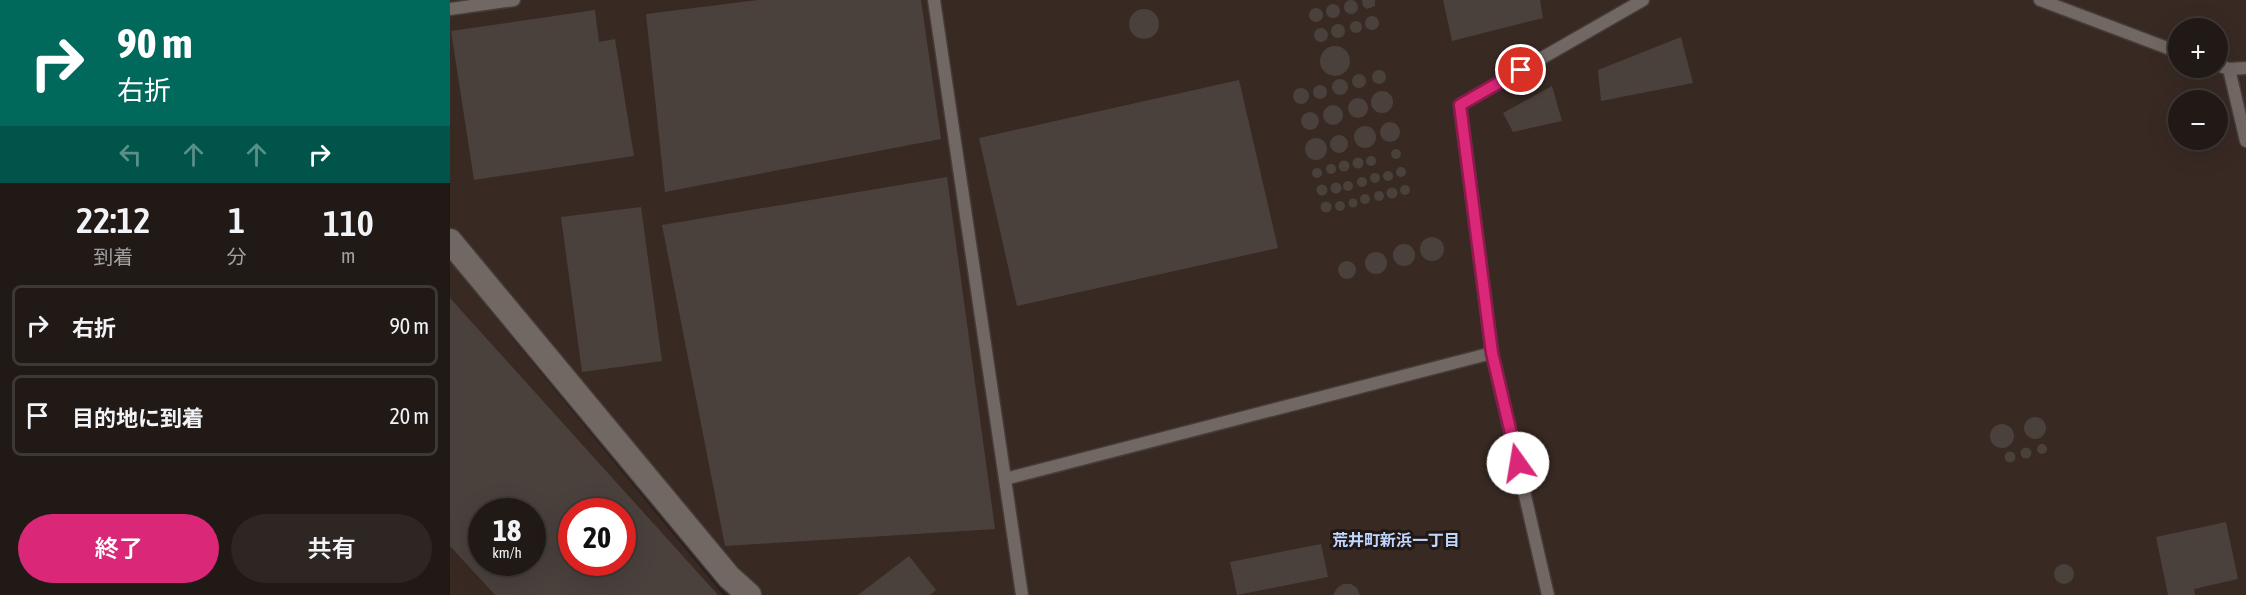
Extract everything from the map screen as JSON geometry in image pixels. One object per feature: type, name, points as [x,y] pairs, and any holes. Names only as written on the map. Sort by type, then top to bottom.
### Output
[{"type":"street","points":[[450,241],[729,577],[749,595]]},
{"type":"lane","points":[[450,9],[514,0]]},
{"type":"lane","points":[[934,0],[1022,595]]},
{"type":"lane","points":[[1548,595],[1492,353],[1460,105],[1643,0]]},
{"type":"lane","points":[[2040,0],[2168,48]]},
{"type":"lane","points":[[2228,67],[2246,68]]},
{"type":"lane","points":[[2226,78],[2246,141]]},
{"type":"lane","points":[[1005,479],[1492,353]]},
{"type":"shaded area","points":[[450,0],[2246,0],[2246,595],[755,595],[450,238]]},
{"type":"shaded area","points":[[450,262],[723,595],[450,595]]},
{"type":"building","points":[[758,0],[921,0],[941,139],[665,192],[646,14]]},
{"type":"building","points":[[1351,0],[1356,2],[1358,7],[1356,12],[1351,14],[1346,12],[1344,7],[1346,2]]},
{"type":"building","points":[[1362,0],[1375,0],[1375,6],[1367,9],[1363,6]]},
{"type":"building","points":[[1443,0],[1540,0],[1543,18],[1452,41]]},
{"type":"building","points":[[1330,4],[1336,4],[1340,11],[1336,18],[1330,18],[1326,14],[1326,8]]},
{"type":"building","points":[[1316,8],[1321,10],[1323,15],[1321,20],[1316,22],[1311,20],[1309,15],[1311,10]]},
{"type":"building","points":[[1144,9],[1150,10],[1158,18],[1158,30],[1150,38],[1144,39],[1138,38],[1130,30],[1129,24],[1130,18],[1138,10]]},
{"type":"building","points":[[595,10],[599,42],[615,39],[634,156],[474,180],[451,31]]},
{"type":"building","points":[[1369,16],[1375,16],[1379,23],[1375,30],[1369,30],[1365,26],[1365,20]]},
{"type":"building","points":[[1358,21],[1362,27],[1358,33],[1354,33],[1350,25]]},
{"type":"building","points":[[1335,24],[1341,24],[1345,31],[1341,38],[1335,38],[1331,34],[1331,28]]},
{"type":"building","points":[[1318,28],[1324,28],[1328,35],[1324,42],[1318,42],[1314,38],[1314,32]]},
{"type":"building","points":[[1681,37],[1693,83],[1601,101],[1598,70]]},
{"type":"building","points":[[1335,46],[1341,47],[1349,55],[1349,67],[1341,75],[1335,76],[1329,75],[1321,67],[1320,61],[1321,55],[1329,47]]},
{"type":"building","points":[[1379,70],[1384,72],[1386,77],[1384,82],[1379,84],[1374,82],[1372,77],[1374,72]]},
{"type":"building","points":[[1356,74],[1362,74],[1366,81],[1362,88],[1356,88],[1352,84],[1352,78]]},
{"type":"building","points":[[1340,79],[1346,81],[1348,87],[1346,93],[1340,95],[1334,93],[1332,87],[1334,81]]},
{"type":"building","points":[[1239,80],[1278,248],[1017,306],[979,138]]},
{"type":"building","points":[[1320,85],[1325,87],[1327,92],[1325,97],[1320,99],[1315,97],[1313,92],[1315,87]]},
{"type":"building","points":[[1552,86],[1562,121],[1513,132],[1503,113]]},
{"type":"building","points":[[1301,88],[1309,96],[1301,104],[1293,96]]},
{"type":"building","points":[[1382,91],[1390,94],[1393,102],[1390,110],[1382,113],[1374,110],[1371,102],[1374,94]]},
{"type":"building","points":[[1358,98],[1365,101],[1368,108],[1365,115],[1358,118],[1351,115],[1348,108],[1351,101]]},
{"type":"building","points":[[1333,105],[1340,108],[1343,115],[1340,122],[1333,125],[1326,122],[1323,115],[1326,108]]},
{"type":"building","points":[[1306,112],[1314,112],[1319,117],[1317,128],[1306,130],[1301,125],[1301,117]]},
{"type":"building","points":[[1390,122],[1397,125],[1400,132],[1397,139],[1390,142],[1383,139],[1380,132],[1383,125]]},
{"type":"building","points":[[1365,126],[1373,129],[1376,137],[1373,145],[1365,148],[1357,145],[1354,137],[1357,129]]},
{"type":"building","points":[[1339,135],[1345,138],[1348,144],[1345,150],[1339,153],[1333,150],[1330,144],[1333,138]]},
{"type":"building","points":[[1316,138],[1326,145],[1327,149],[1320,159],[1316,160],[1306,153],[1305,149],[1312,139]]},
{"type":"building","points":[[1396,149],[1401,154],[1396,159],[1391,154]]},
{"type":"building","points":[[1371,156],[1375,157],[1375,165],[1371,166],[1367,165],[1366,161],[1367,157]]},
{"type":"building","points":[[1358,158],[1362,159],[1362,167],[1358,168],[1354,167],[1353,163],[1354,159]]},
{"type":"building","points":[[1344,160],[1350,166],[1344,172],[1338,166]]},
{"type":"building","points":[[1331,164],[1335,165],[1335,173],[1331,174],[1327,173],[1326,169],[1327,165]]},
{"type":"building","points":[[1401,167],[1406,172],[1401,177],[1396,172]]},
{"type":"building","points":[[1317,168],[1322,173],[1317,178],[1312,173]]},
{"type":"building","points":[[1388,171],[1392,172],[1392,180],[1388,181],[1384,180],[1383,176],[1384,172]]},
{"type":"building","points":[[1375,173],[1379,174],[1379,182],[1375,183],[1371,182],[1370,178],[1371,174]]},
{"type":"building","points":[[947,177],[995,529],[725,546],[662,225]]},
{"type":"building","points":[[1362,177],[1366,178],[1366,186],[1362,187],[1358,186],[1357,182],[1358,178]]},
{"type":"building","points":[[1348,181],[1352,182],[1352,190],[1348,191],[1344,190],[1343,186],[1344,182]]},
{"type":"building","points":[[1336,182],[1342,188],[1336,194],[1330,188]]},
{"type":"building","points":[[1322,185],[1326,186],[1326,194],[1322,195],[1318,194],[1317,190],[1318,186]]},
{"type":"building","points":[[1405,185],[1409,186],[1409,194],[1405,195],[1401,194],[1400,190],[1401,186]]},
{"type":"building","points":[[1392,188],[1396,189],[1396,197],[1392,198],[1388,197],[1387,193],[1388,189]]},
{"type":"building","points":[[1379,191],[1383,192],[1383,200],[1379,201],[1375,200],[1374,196],[1375,192]]},
{"type":"building","points":[[1365,194],[1369,195],[1369,203],[1365,204],[1361,203],[1360,199],[1361,195]]},
{"type":"building","points":[[1353,198],[1358,203],[1353,208],[1348,203]]},
{"type":"building","points":[[1340,201],[1344,202],[1344,210],[1340,211],[1336,210],[1335,206],[1336,202]]},
{"type":"building","points":[[1326,202],[1330,203],[1330,211],[1326,212],[1322,211],[1321,207],[1322,203]]},
{"type":"building","points":[[641,207],[662,361],[582,372],[561,217]]},
{"type":"building","points":[[1432,237],[1440,241],[1444,249],[1440,257],[1432,261],[1424,257],[1420,249],[1424,241]]},
{"type":"building","points":[[1404,244],[1412,247],[1415,255],[1412,263],[1404,266],[1396,263],[1393,255],[1396,247]]},
{"type":"building","points":[[1376,252],[1386,259],[1387,263],[1380,273],[1376,274],[1366,267],[1365,263],[1372,253]]},
{"type":"building","points":[[1347,261],[1354,263],[1356,270],[1354,277],[1347,279],[1340,277],[1338,270],[1340,263]]},
{"type":"building","points":[[450,298],[630,498],[558,498],[558,576],[636,576],[636,504],[718,595],[495,595],[478,576],[546,576],[546,498],[468,498],[468,566],[450,546]]},
{"type":"building","points":[[2031,417],[2039,417],[2046,424],[2046,432],[2039,439],[2031,439],[2024,432],[2024,424]]},
{"type":"building","points":[[2002,424],[2011,427],[2014,436],[2011,445],[2002,448],[1993,445],[1990,436],[1993,427]]},
{"type":"building","points":[[2042,444],[2046,445],[2046,453],[2042,454],[2038,453],[2037,449],[2038,445]]},
{"type":"building","points":[[2026,448],[2030,449],[2030,457],[2026,458],[2022,457],[2021,453],[2022,449]]},
{"type":"building","points":[[2010,451],[2016,457],[2010,463],[2004,457]]},
{"type":"building","points":[[2226,522],[2238,579],[2194,589],[2195,595],[2168,595],[2156,537]]},
{"type":"building","points":[[1321,544],[1328,577],[1237,595],[1230,562]]},
{"type":"building","points":[[909,556],[936,590],[930,595],[858,595]]},
{"type":"building","points":[[2064,564],[2071,567],[2074,574],[2071,581],[2064,584],[2057,581],[2054,574],[2057,567]]},
{"type":"building","points":[[1343,584],[1351,584],[1357,588],[1360,595],[1333,595]]},
{"type":"district","name":"荒井町新浜一丁目","points":[[1396,540]]},
{"type":"route","points":[[1518,463],[1492,353],[1460,105],[1521,70]]}]
